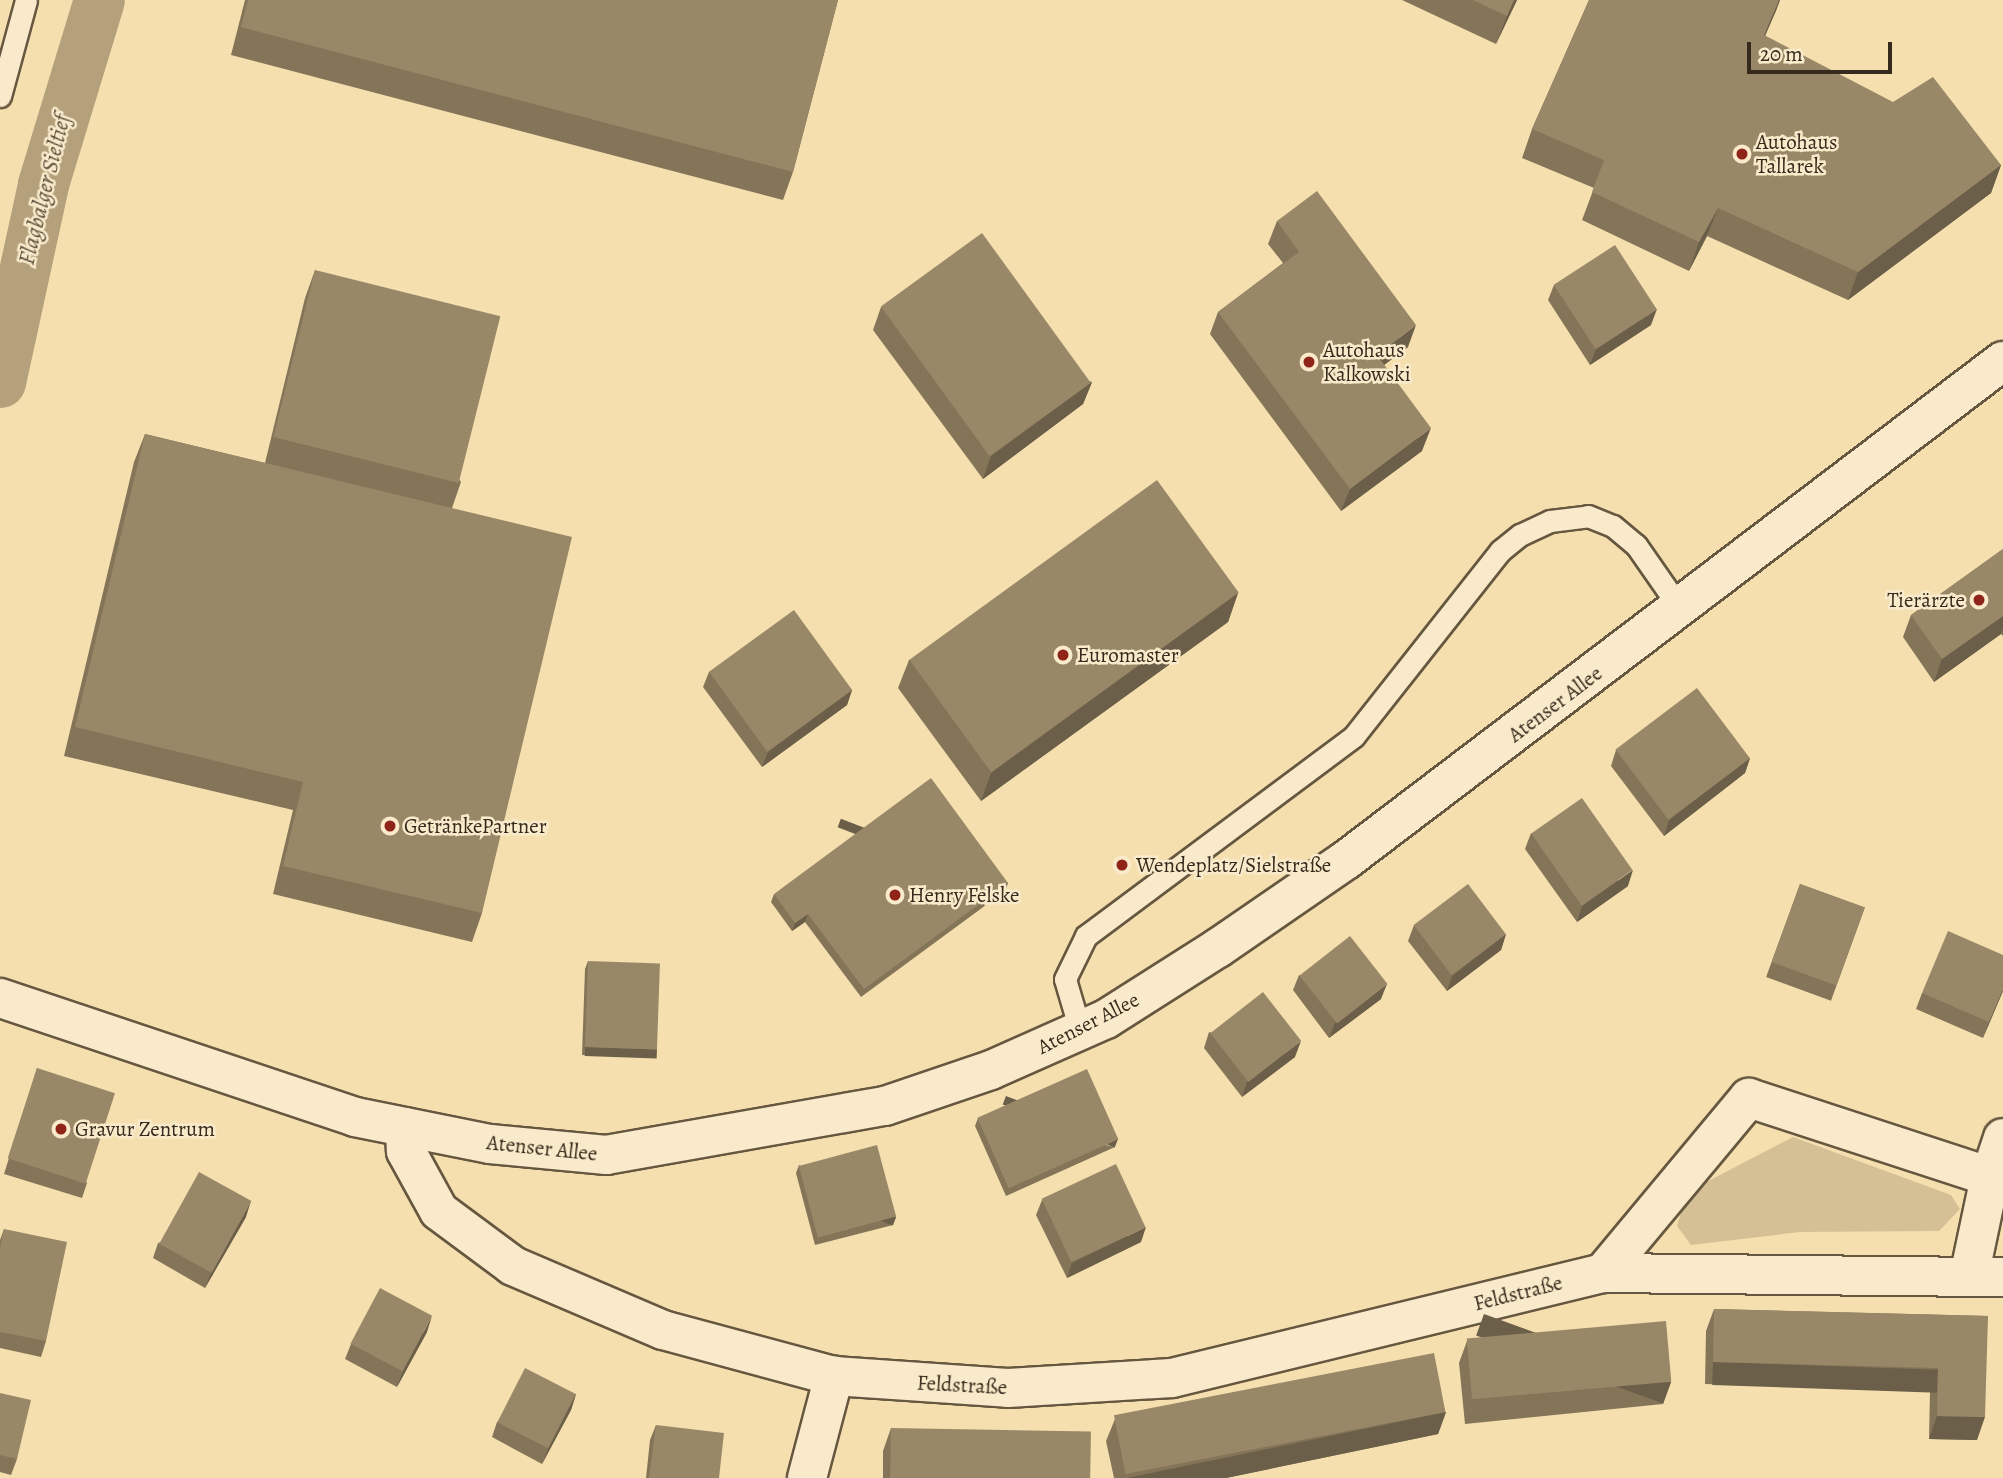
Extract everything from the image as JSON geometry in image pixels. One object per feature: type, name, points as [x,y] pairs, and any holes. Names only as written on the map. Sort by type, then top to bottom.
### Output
[{"type":"street","name":"Atenser Allee","points":[[0,998],[355,1117],[490,1144],[606,1155],[885,1106],[991,1070],[1080,1030],[1219,948],[1346,860],[2003,361]]},
{"type":"street","points":[[1603,1273],[1749,1098],[1990,1177]]},
{"type":"street","name":"Feldstraße","points":[[405,1127],[405,1151],[439,1211],[513,1266],[663,1330],[834,1376],[1008,1388],[1172,1378],[1603,1273],[1987,1274],[1990,1177],[2003,1138]]},
{"type":"street","points":[[807,1478],[834,1376]]},
{"type":"lane","points":[[0,96],[26,0]]},
{"type":"lane","points":[[1080,1030],[1065,979],[1086,936],[1354,736],[1500,551],[1520,535],[1550,521],[1588,516],[1614,526],[1636,545],[1680,608]]},
{"type":"shaded area","points":[[1793,1137],[1951,1195],[1960,1209],[1939,1231],[1800,1232],[1691,1245],[1677,1226],[1687,1192]]},
{"type":"building","points":[[248,0],[838,0],[793,172],[241,27]]},
{"type":"building","points":[[1473,0],[1514,0],[1507,16]]},
{"type":"building","name":"Autohaus Tallarek","points":[[1589,0],[1779,0],[1764,35],[1893,102],[1933,77],[2001,165],[1858,272],[1718,208],[1699,242],[1592,192],[1604,160],[1532,129]]},
{"type":"building","name":"Autohaus Kalkowski","points":[[1317,191],[1416,325],[1377,355],[1431,428],[1350,489],[1218,312],[1299,252],[1277,221]]},
{"type":"building","points":[[982,233],[1091,383],[990,456],[881,306]]},
{"type":"building","points":[[1615,245],[1657,310],[1596,349],[1554,285]]},
{"type":"building","points":[[315,270],[500,316],[459,483],[273,437]]},
{"type":"building","points":[[145,434],[572,537],[482,913],[283,866],[303,782],[75,727]]},
{"type":"building","name":"Euromaster","points":[[1157,480],[1239,592],[991,772],[909,660]]},
{"type":"building","name":"Tierärzte","points":[[2003,549],[2003,616],[1942,659],[1911,615]]},
{"type":"building","points":[[794,610],[852,690],[767,752],[709,672]]},
{"type":"building","points":[[1697,688],[1750,758],[1668,820],[1616,749]]},
{"type":"building","points":[[931,778],[1008,883],[864,989],[808,914],[795,923],[774,894]]},
{"type":"building","points":[[1582,798],[1632,870],[1582,906],[1531,834]]},
{"type":"building","points":[[1468,884],[1506,934],[1452,975],[1414,925]]},
{"type":"building","points":[[1800,884],[1865,908],[1836,986],[1772,962]]},
{"type":"building","points":[[1948,931],[2003,955],[2003,989],[1989,1022],[1922,993]]},
{"type":"building","points":[[1350,936],[1388,984],[1337,1023],[1300,975]]},
{"type":"building","points":[[588,961],[660,964],[657,1049],[585,1047]]},
{"type":"building","points":[[1263,992],[1301,1041],[1248,1082],[1210,1033]]},
{"type":"building","points":[[37,1068],[115,1093],[86,1184],[8,1158]]},
{"type":"building","points":[[1087,1069],[1118,1139],[1009,1188],[977,1118]]},
{"type":"building","points":[[877,1145],[896,1216],[818,1237],[799,1166]]},
{"type":"building","points":[[1116,1164],[1146,1227],[1071,1262],[1042,1199]]},
{"type":"building","points":[[199,1172],[251,1201],[212,1273],[159,1244]]},
{"type":"building","points":[[4,1229],[67,1242],[46,1341],[0,1332],[0,1248]]},
{"type":"building","points":[[380,1288],[432,1316],[403,1371],[350,1344]]},
{"type":"building","points":[[1714,1309],[1988,1316],[1985,1417],[1937,1416],[1938,1368],[1713,1362]]},
{"type":"building","points":[[1666,1321],[1671,1382],[1472,1399],[1467,1338]]},
{"type":"building","points":[[1434,1353],[1445,1412],[1125,1474],[1114,1415]]},
{"type":"building","points":[[525,1368],[576,1394],[548,1448],[497,1422]]},
{"type":"building","points":[[0,1393],[31,1400],[17,1459],[0,1455]]},
{"type":"building","points":[[656,1425],[724,1433],[719,1478],[649,1478]]},
{"type":"building","points":[[891,1428],[1091,1431],[1090,1478],[890,1478]]},
{"type":"waterway","name":"Flagbalger Sieltief","points":[[0,382],[43,184],[99,0]]},
{"type":"place","name":"Autohaus Tallarek","points":[[1742,154]]},
{"type":"place","name":"Autohaus Kalkowski","points":[[1309,362]]},
{"type":"place","name":"Tierärzte","points":[[1979,600]]},
{"type":"place","name":"Euromaster","points":[[1063,655]]},
{"type":"place","name":"GetränkePartner","points":[[390,826]]},
{"type":"place","name":"Wendeplatz/Sielstraße","points":[[1122,865]]},
{"type":"place","name":"Henry Felske","points":[[895,895]]},
{"type":"place","name":"Gravur Zentrum","points":[[61,1129]]}]
